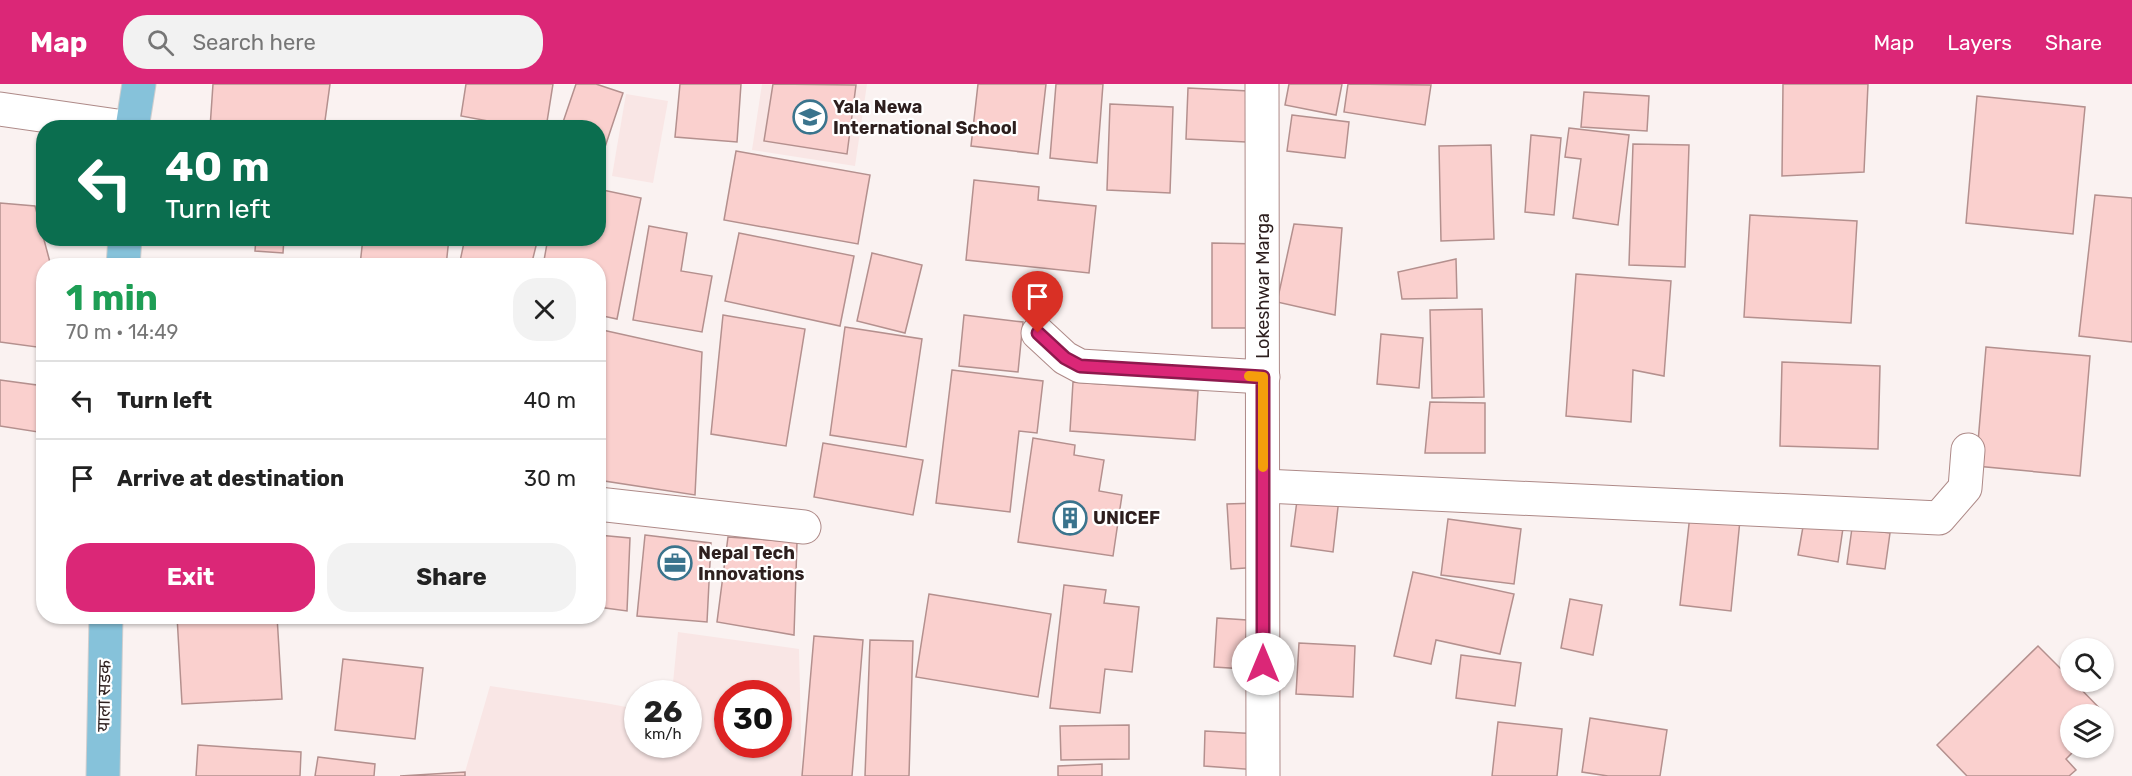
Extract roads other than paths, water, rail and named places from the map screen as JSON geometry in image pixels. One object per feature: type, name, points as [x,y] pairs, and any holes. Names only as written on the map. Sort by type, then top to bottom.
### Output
[{"type":"main road","points":[[132,120],[139,84]]},
{"type":"main road","name":"याला सडक","points":[[103,776],[106,624]]},
{"type":"street","name":"Lokeshwar Marga","points":[[1262,84],[1263,776]]},
{"type":"street","points":[[0,109],[76,120]]},
{"type":"street","points":[[1038,333],[1065,358],[1080,366],[1263,377]]},
{"type":"street","points":[[1263,486],[1939,518],[1965,488],[1968,450]]},
{"type":"street","points":[[606,505],[804,527]]},
{"type":"place","name":"Yala Newa International School","points":[[810,117]]},
{"type":"place","name":"UNICEF","points":[[1070,518]]},
{"type":"place","name":"Nepal Tech Innovations","points":[[675,563]]}]
